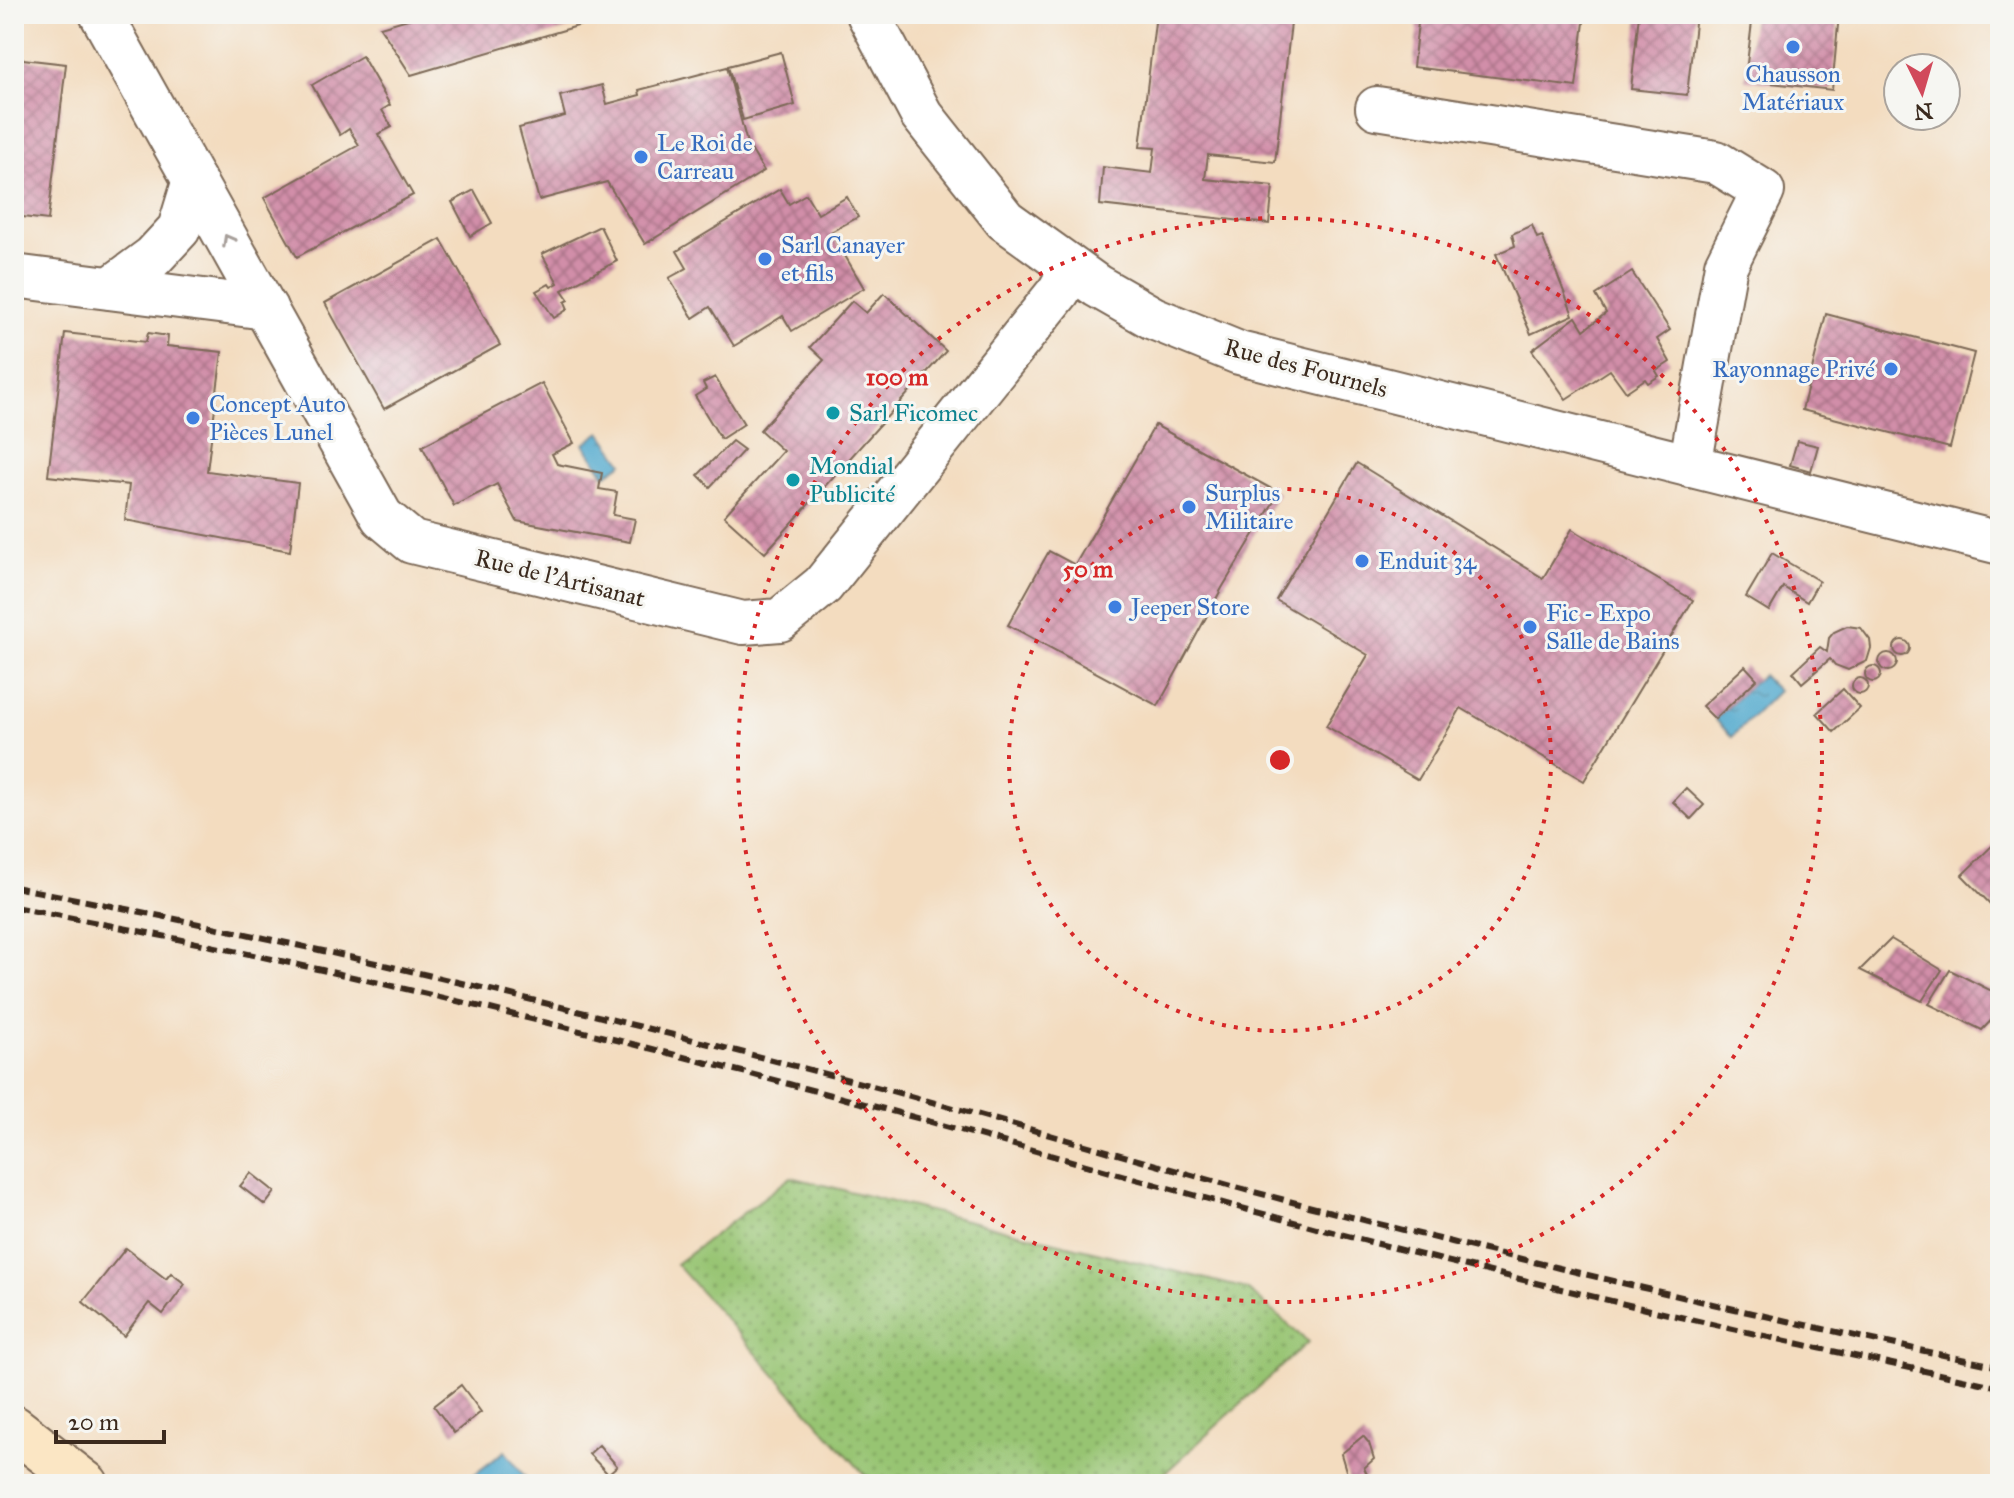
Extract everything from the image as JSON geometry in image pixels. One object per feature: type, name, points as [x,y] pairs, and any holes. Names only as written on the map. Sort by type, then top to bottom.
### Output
[{"type":"street","name":"Rue de l'Artisanat","points":[[101,14],[382,517],[412,542],[743,623],[780,620],[823,585],[1059,291],[1071,269]]},
{"type":"street","name":"Rue des Fournels","points":[[868,14],[921,114],[1005,220],[1071,269],[1153,318],[1239,353],[2000,543]]},
{"type":"street","points":[[1377,108],[1716,162],[1763,191],[1726,265],[1690,466]]},
{"type":"street","points":[[111,288],[153,257],[179,229],[194,180]]},
{"type":"street","points":[[14,276],[266,308]]},
{"type":"street","points":[[14,1428],[86,1484]]},
{"type":"green space","points":[[791,1177],[1247,1289],[1308,1342],[1153,1484],[873,1484],[676,1264]]},
{"type":"water","points":[[601,432],[623,463],[605,475],[584,444]]},
{"type":"water","points":[[1762,675],[1778,691],[1732,737],[1715,719]]},
{"type":"water","points":[[505,1451],[525,1477],[516,1484],[462,1484]]},
{"type":"building","points":[[425,14],[615,15],[411,75],[380,27]]},
{"type":"building","points":[[1156,14],[1292,14],[1275,162],[1208,155],[1205,179],[1273,186],[1269,224],[1100,205],[1103,167],[1152,173],[1155,148],[1140,147]]},
{"type":"building","points":[[1419,14],[1585,14],[1576,87],[1413,67]]},
{"type":"building","points":[[1639,14],[1696,14],[1687,95],[1631,89]]},
{"type":"building","name":"Chausson Matériaux","points":[[1753,14],[1839,14],[1832,90],[1745,80]]},
{"type":"building","points":[[781,52],[795,105],[743,120],[728,66]]},
{"type":"building","points":[[362,56],[390,105],[382,110],[392,127],[378,134],[413,195],[297,257],[264,198],[359,145],[349,129],[340,135],[312,85]]},
{"type":"building","points":[[14,58],[66,64],[48,220],[14,216]]},
{"type":"building","name":"Le Roi de Carreau","points":[[727,67],[747,143],[764,171],[645,244],[607,182],[539,200],[519,128],[565,116],[560,96],[602,85],[607,104],[640,95],[639,90]]},
{"type":"building","name":"Sarl Canayer et fils","points":[[780,189],[789,204],[806,194],[818,214],[847,197],[858,217],[831,232],[864,288],[792,331],[783,316],[734,346],[710,307],[693,318],[669,278],[687,268],[677,251]]},
{"type":"building","points":[[474,190],[492,223],[470,236],[452,202]]},
{"type":"building","points":[[1532,225],[1537,238],[1542,236],[1573,315],[1531,334],[1496,254],[1515,246],[1512,234]]},
{"type":"building","points":[[600,226],[617,261],[562,290],[569,300],[565,302],[568,309],[554,318],[536,291],[558,283],[542,254]]},
{"type":"building","points":[[441,239],[500,345],[384,409],[325,303]]},
{"type":"building","points":[[1632,272],[1670,330],[1657,339],[1670,362],[1656,371],[1659,376],[1648,383],[1645,379],[1626,392],[1610,370],[1566,399],[1532,350],[1576,317],[1584,330],[1606,313],[1596,295]]},
{"type":"building","points":[[884,293],[946,351],[765,553],[724,516],[783,451],[760,430],[824,360],[810,347],[852,301],[866,313]]},
{"type":"building","name":"Rayonnage Privé","points":[[1826,314],[1974,353],[1950,448],[1802,410]]},
{"type":"building","points":[[65,333],[146,342],[148,333],[168,336],[167,346],[222,352],[207,471],[298,483],[290,551],[125,520],[129,485],[48,476]]},
{"type":"building","points":[[715,377],[744,424],[721,439],[695,396],[706,389],[703,383]]},
{"type":"building","points":[[542,383],[574,443],[552,454],[557,464],[602,473],[599,489],[617,492],[613,515],[635,519],[630,542],[517,521],[497,484],[454,506],[422,446]]},
{"type":"building","points":[[1155,425],[1279,493],[1222,588],[1158,706],[1008,625],[1049,551],[1075,565]]},
{"type":"building","points":[[732,441],[744,450],[710,487],[698,475]]},
{"type":"building","points":[[1797,441],[1818,446],[1811,471],[1790,465]]},
{"type":"building","name":"Fic - Expo Salle de Bains","points":[[1357,463],[1543,578],[1572,529],[1693,600],[1584,781],[1461,708],[1418,780],[1326,726],[1368,655],[1276,600]]},
{"type":"building","points":[[1772,553],[1819,581],[1807,602],[1783,587],[1769,611],[1746,597]]},
{"type":"building","points":[[1847,626],[1861,628],[1870,640],[1867,661],[1848,670],[1835,665],[1830,659],[1802,683],[1793,672],[1820,647],[1827,652],[1829,638]]},
{"type":"building","points":[[1902,640],[1908,642],[1908,654],[1902,656],[1896,654],[1894,648],[1896,642]]},
{"type":"building","points":[[1888,653],[1897,662],[1888,671],[1879,662]]},
{"type":"building","points":[[1745,666],[1757,679],[1715,719],[1702,706]]},
{"type":"building","points":[[1873,666],[1879,668],[1879,680],[1873,682],[1867,680],[1865,674],[1867,668]]},
{"type":"building","points":[[1860,678],[1868,686],[1860,694],[1852,686]]},
{"type":"building","points":[[1843,689],[1860,708],[1834,732],[1817,713]]},
{"type":"building","points":[[1686,788],[1704,805],[1691,819],[1673,802]]},
{"type":"building","points":[[2000,838],[2000,914],[1962,875]]},
{"type":"building","points":[[1891,939],[1942,970],[1922,1001],[1860,970]]},
{"type":"building","points":[[1950,970],[2000,995],[2000,1011],[1982,1030],[1929,1004]]},
{"type":"building","points":[[251,1173],[275,1192],[265,1205],[240,1186]]},
{"type":"building","points":[[126,1248],[166,1279],[171,1273],[185,1284],[163,1314],[149,1303],[124,1336],[83,1302]]},
{"type":"building","points":[[461,1385],[481,1412],[454,1433],[434,1406]]},
{"type":"building","points":[[1363,1436],[1374,1459],[1364,1468],[1368,1476],[1363,1481],[1365,1484],[1350,1484],[1341,1454]]},
{"type":"building","points":[[599,1445],[617,1466],[608,1474],[589,1454]]},
{"type":"railway","points":[[14,887],[233,931],[559,1007],[884,1089],[1387,1226],[1561,1269],[2000,1367]]},
{"type":"railway","points":[[14,907],[233,951],[560,1026],[884,1109],[1378,1244],[1733,1329],[2000,1387]]},
{"type":"place","name":"Chausson Matériaux","points":[[1793,47]]},
{"type":"place","name":"Le Roi de Carreau","points":[[641,157]]},
{"type":"place","name":"Sarl Canayer et fils","points":[[765,259]]},
{"type":"place","name":"Rayonnage Privé","points":[[1891,369]]},
{"type":"place","name":"Sarl Ficomec","points":[[833,413]]},
{"type":"place","name":"Concept Auto Pièces Lunel","points":[[193,418]]},
{"type":"place","name":"Mondial Publicité","points":[[793,480]]},
{"type":"place","name":"Surplus Militaire","points":[[1189,507]]},
{"type":"place","name":"Enduit 34","points":[[1362,561]]},
{"type":"place","name":"Jeeper Store","points":[[1115,607]]},
{"type":"place","name":"Fic - Expo Salle de Bains","points":[[1530,627]]}]
